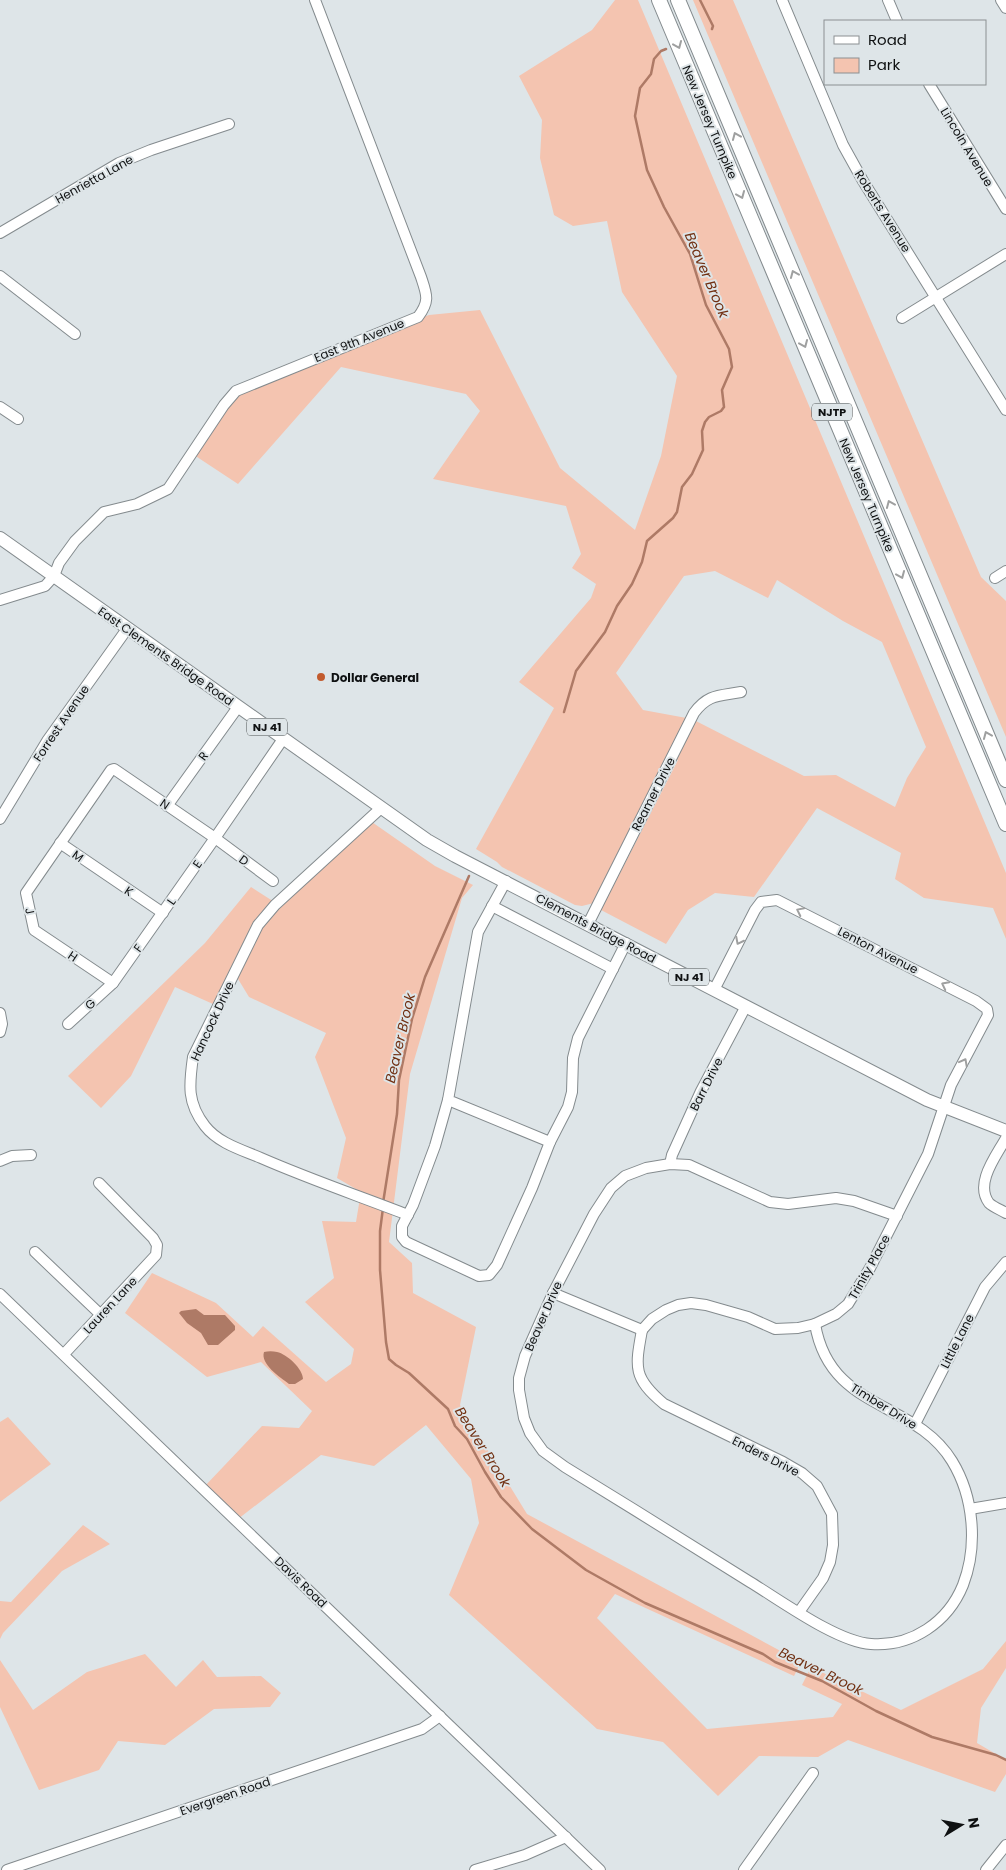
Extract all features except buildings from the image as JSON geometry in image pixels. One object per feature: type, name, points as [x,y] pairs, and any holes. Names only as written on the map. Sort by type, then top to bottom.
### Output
[{"type":"highway","name":"New Jersey Turnpike","points":[[659,0],[1006,824]]},
{"type":"highway","name":"New Jersey Turnpike","points":[[678,0],[1006,780]]},
{"type":"main road","name":"East Clements Bridge Road","points":[[0,538],[381,808]]},
{"type":"main road","name":"Clements Bridge Road","points":[[381,808],[434,844],[714,990],[927,1100],[1006,1131]]},
{"type":"street","name":"East 9th Avenue","points":[[54,576],[75,541],[104,512],[137,504],[168,489],[224,405],[236,391],[418,317],[424,308],[428,296],[315,0]]},
{"type":"street","name":"Roberts Avenue","points":[[782,0],[843,145],[863,181],[1006,410]]},
{"type":"street","points":[[888,0],[897,20]]},
{"type":"street","points":[[1001,0],[1006,8]]},
{"type":"street","name":"Lincoln Avenue","points":[[930,85],[1006,210]]},
{"type":"street","name":"Henrietta Lane","points":[[0,233],[119,163],[151,150],[229,124]]},
{"type":"street","points":[[902,318],[1006,254]]},
{"type":"street","points":[[0,276],[75,334]]},
{"type":"street","points":[[0,407],[18,419]]},
{"type":"street","points":[[994,578],[1006,571]]},
{"type":"street","points":[[0,600],[45,586],[54,576]]},
{"type":"street","name":"Forrest Avenue","points":[[0,820],[47,741],[127,629]]},
{"type":"street","name":"Reamer Drive","points":[[588,924],[694,713],[702,702],[708,699],[741,692]]},
{"type":"street","name":"R","points":[[167,806],[238,707]]},
{"type":"street","points":[[215,838],[283,739]]},
{"type":"street","name":"N","points":[[60,843],[111,770],[114,769],[215,838]]},
{"type":"street","name":"Hancock Drive","points":[[381,808],[275,905],[258,925],[193,1057],[190,1074],[191,1100],[206,1128],[225,1142],[286,1168],[408,1215]]},
{"type":"street","name":"D","points":[[215,838],[273,881]]},
{"type":"street","name":"E","points":[[179,890],[215,838]]},
{"type":"street","name":"M","points":[[60,843],[96,869]]},
{"type":"street","name":"J","points":[[34,930],[26,893],[60,843]]},
{"type":"street","name":"K","points":[[96,869],[163,913]]},
{"type":"street","points":[[506,881],[478,932],[448,1100],[435,1146],[402,1232],[402,1237],[406,1242],[479,1276],[489,1275],[497,1265],[550,1142],[568,1108],[572,1092],[573,1058],[578,1038],[626,943]]},
{"type":"street","name":"L","points":[[163,913],[179,890]]},
{"type":"street","name":"Lenton Avenue","points":[[714,990],[755,910],[761,902],[777,900],[976,1001],[987,1009]]},
{"type":"street","points":[[492,906],[613,969]]},
{"type":"street","name":"F","points":[[113,983],[163,913]]},
{"type":"street","name":"H","points":[[34,930],[113,983]]},
{"type":"street","name":"G","points":[[68,1024],[113,983]]},
{"type":"street","name":"Barr Drive","points":[[670,1164],[672,1155],[701,1091],[746,1006]]},
{"type":"street","name":"Trinity Place","points":[[642,1330],[652,1319],[678,1305],[706,1304],[748,1317],[775,1329],[798,1328],[815,1324],[836,1314],[848,1304],[870,1268],[928,1154],[951,1085],[986,1020],[987,1009]]},
{"type":"street","points":[[0,1013],[2,1024],[0,1032]]},
{"type":"street","points":[[448,1100],[550,1142]]},
{"type":"street","points":[[1006,1138],[987,1173],[984,1186],[986,1197],[990,1204],[1006,1212]]},
{"type":"street","points":[[0,1161],[12,1156],[31,1155]]},
{"type":"street","name":"Beaver Drive","points":[[799,1612],[565,1467],[543,1451],[530,1433],[524,1418],[519,1378],[525,1356],[553,1293],[594,1214],[611,1188],[625,1176],[646,1168],[670,1164],[689,1165],[770,1202],[788,1204],[836,1198],[854,1201],[897,1216]]},
{"type":"street","name":"Lauren Lane","points":[[64,1354],[156,1255],[157,1245],[152,1238],[99,1183]]},
{"type":"street","points":[[35,1252],[100,1315]]},
{"type":"street","name":"Little Lane","points":[[914,1424],[985,1287],[1006,1262]]},
{"type":"street","points":[[553,1293],[642,1330]]},
{"type":"street","name":"Davis Road","points":[[0,1294],[600,1870]]},
{"type":"street","name":"Timber Drive","points":[[799,1612],[845,1638],[871,1644],[898,1642],[914,1637],[929,1630],[943,1616],[960,1593],[970,1569],[972,1545],[970,1509],[963,1483],[952,1460],[930,1436],[914,1424],[861,1395],[840,1378],[822,1352],[817,1339],[815,1324]]},
{"type":"street","name":"Enders Drive","points":[[642,1330],[636,1360],[642,1383],[652,1394],[672,1408],[783,1462],[802,1473],[817,1486],[832,1514],[834,1530],[830,1562],[823,1578],[799,1612]]},
{"type":"street","points":[[970,1509],[1006,1503]]},
{"type":"street","name":"Evergreen Road","points":[[7,1870],[422,1730],[440,1716]]},
{"type":"street","points":[[744,1870],[813,1773]]},
{"type":"street","points":[[475,1870],[525,1855],[566,1837]]},
{"type":"street","points":[[986,1870],[1006,1844]]},
{"type":"green space","points":[[615,0],[638,0],[1006,873],[1006,939],[993,908],[924,898],[895,879],[901,853],[817,808],[754,897],[715,893],[688,910],[666,944],[601,910],[678,760],[668,756],[594,903],[582,906],[575,905],[502,867],[476,849],[554,708],[519,682],[591,598],[596,584],[572,568],[581,554],[566,506],[433,479],[480,411],[466,394],[341,367],[238,484],[191,453],[248,383],[429,315],[480,310],[560,468],[635,530],[661,456],[677,376],[622,292],[607,221],[573,226],[554,215],[540,158],[542,120],[519,76],[592,30]],"holes":[[[715,571],[768,598],[777,580],[843,621],[882,642],[926,747],[907,778],[895,807],[836,775],[804,776],[692,719],[643,710],[616,673],[684,576]]]},
{"type":"green space","points":[[693,0],[733,0],[981,577],[1006,601],[1006,737]]},
{"type":"green space","points":[[369,820],[435,866],[473,885],[462,898],[410,1074],[389,1242],[412,1263],[413,1293],[476,1327],[460,1405],[527,1514],[801,1662],[794,1676],[615,1594],[597,1618],[707,1729],[833,1717],[842,1704],[802,1685],[811,1667],[901,1710],[983,1669],[1006,1641],[1006,1668],[981,1708],[977,1743],[1006,1760],[1006,1774],[995,1792],[848,1740],[818,1757],[759,1756],[718,1796],[663,1742],[597,1729],[449,1595],[479,1523],[471,1479],[426,1425],[374,1466],[321,1455],[238,1519],[204,1487],[262,1426],[299,1428],[312,1411],[261,1362],[207,1377],[125,1313],[152,1273],[216,1303],[253,1337],[263,1326],[326,1382],[351,1364],[354,1349],[305,1302],[334,1278],[322,1221],[356,1222],[361,1192],[337,1178],[346,1138],[315,1057],[326,1033],[249,997],[232,969],[213,1004],[175,987],[131,1076],[101,1108],[68,1076],[205,943],[251,887],[279,905]]},
{"type":"green space","points":[[8,1417],[51,1464],[0,1502],[0,1422]]},
{"type":"green space","points":[[83,1525],[110,1544],[62,1571],[3,1633],[0,1639],[0,1601],[11,1602]]},
{"type":"green space","points":[[145,1654],[176,1687],[203,1660],[217,1677],[261,1676],[281,1693],[270,1707],[214,1709],[165,1745],[118,1741],[99,1770],[39,1790],[0,1707],[0,1660],[33,1710],[87,1672]]},
{"type":"shaded area","points":[[196,1309],[204,1315],[225,1315],[235,1326],[235,1330],[218,1345],[208,1345],[201,1333],[187,1323],[179,1313]]},
{"type":"shaded area","points":[[264,1352],[281,1353],[294,1363],[303,1379],[295,1384],[289,1384],[268,1366],[265,1361]]},
{"type":"waterway","name":"Beaver Brook","points":[[700,0],[713,26],[712,29]]},
{"type":"waterway","name":"Beaver Brook","points":[[564,712],[576,671],[605,632],[617,606],[632,584],[642,562],[647,541],[673,518],[677,512],[682,487],[692,474],[703,450],[702,431],[705,422],[724,407],[722,390],[732,367],[729,349],[706,305],[690,254],[664,207],[647,170],[635,116],[640,88],[651,74],[654,59],[661,51],[666,49]]},
{"type":"waterway","name":"Beaver Brook","points":[[383,1203],[397,1114],[399,1080],[412,1019],[425,977],[469,876]]},
{"type":"waterway","name":"Beaver Brook","points":[[383,1208],[380,1231],[380,1270],[389,1359],[409,1373],[448,1409],[455,1426],[467,1439],[501,1497],[532,1529],[586,1570],[645,1603],[763,1654],[775,1662],[822,1681],[876,1711],[932,1737],[996,1755],[1006,1760]]},
{"type":"place","name":"Dollar General","points":[[321,677]]}]
